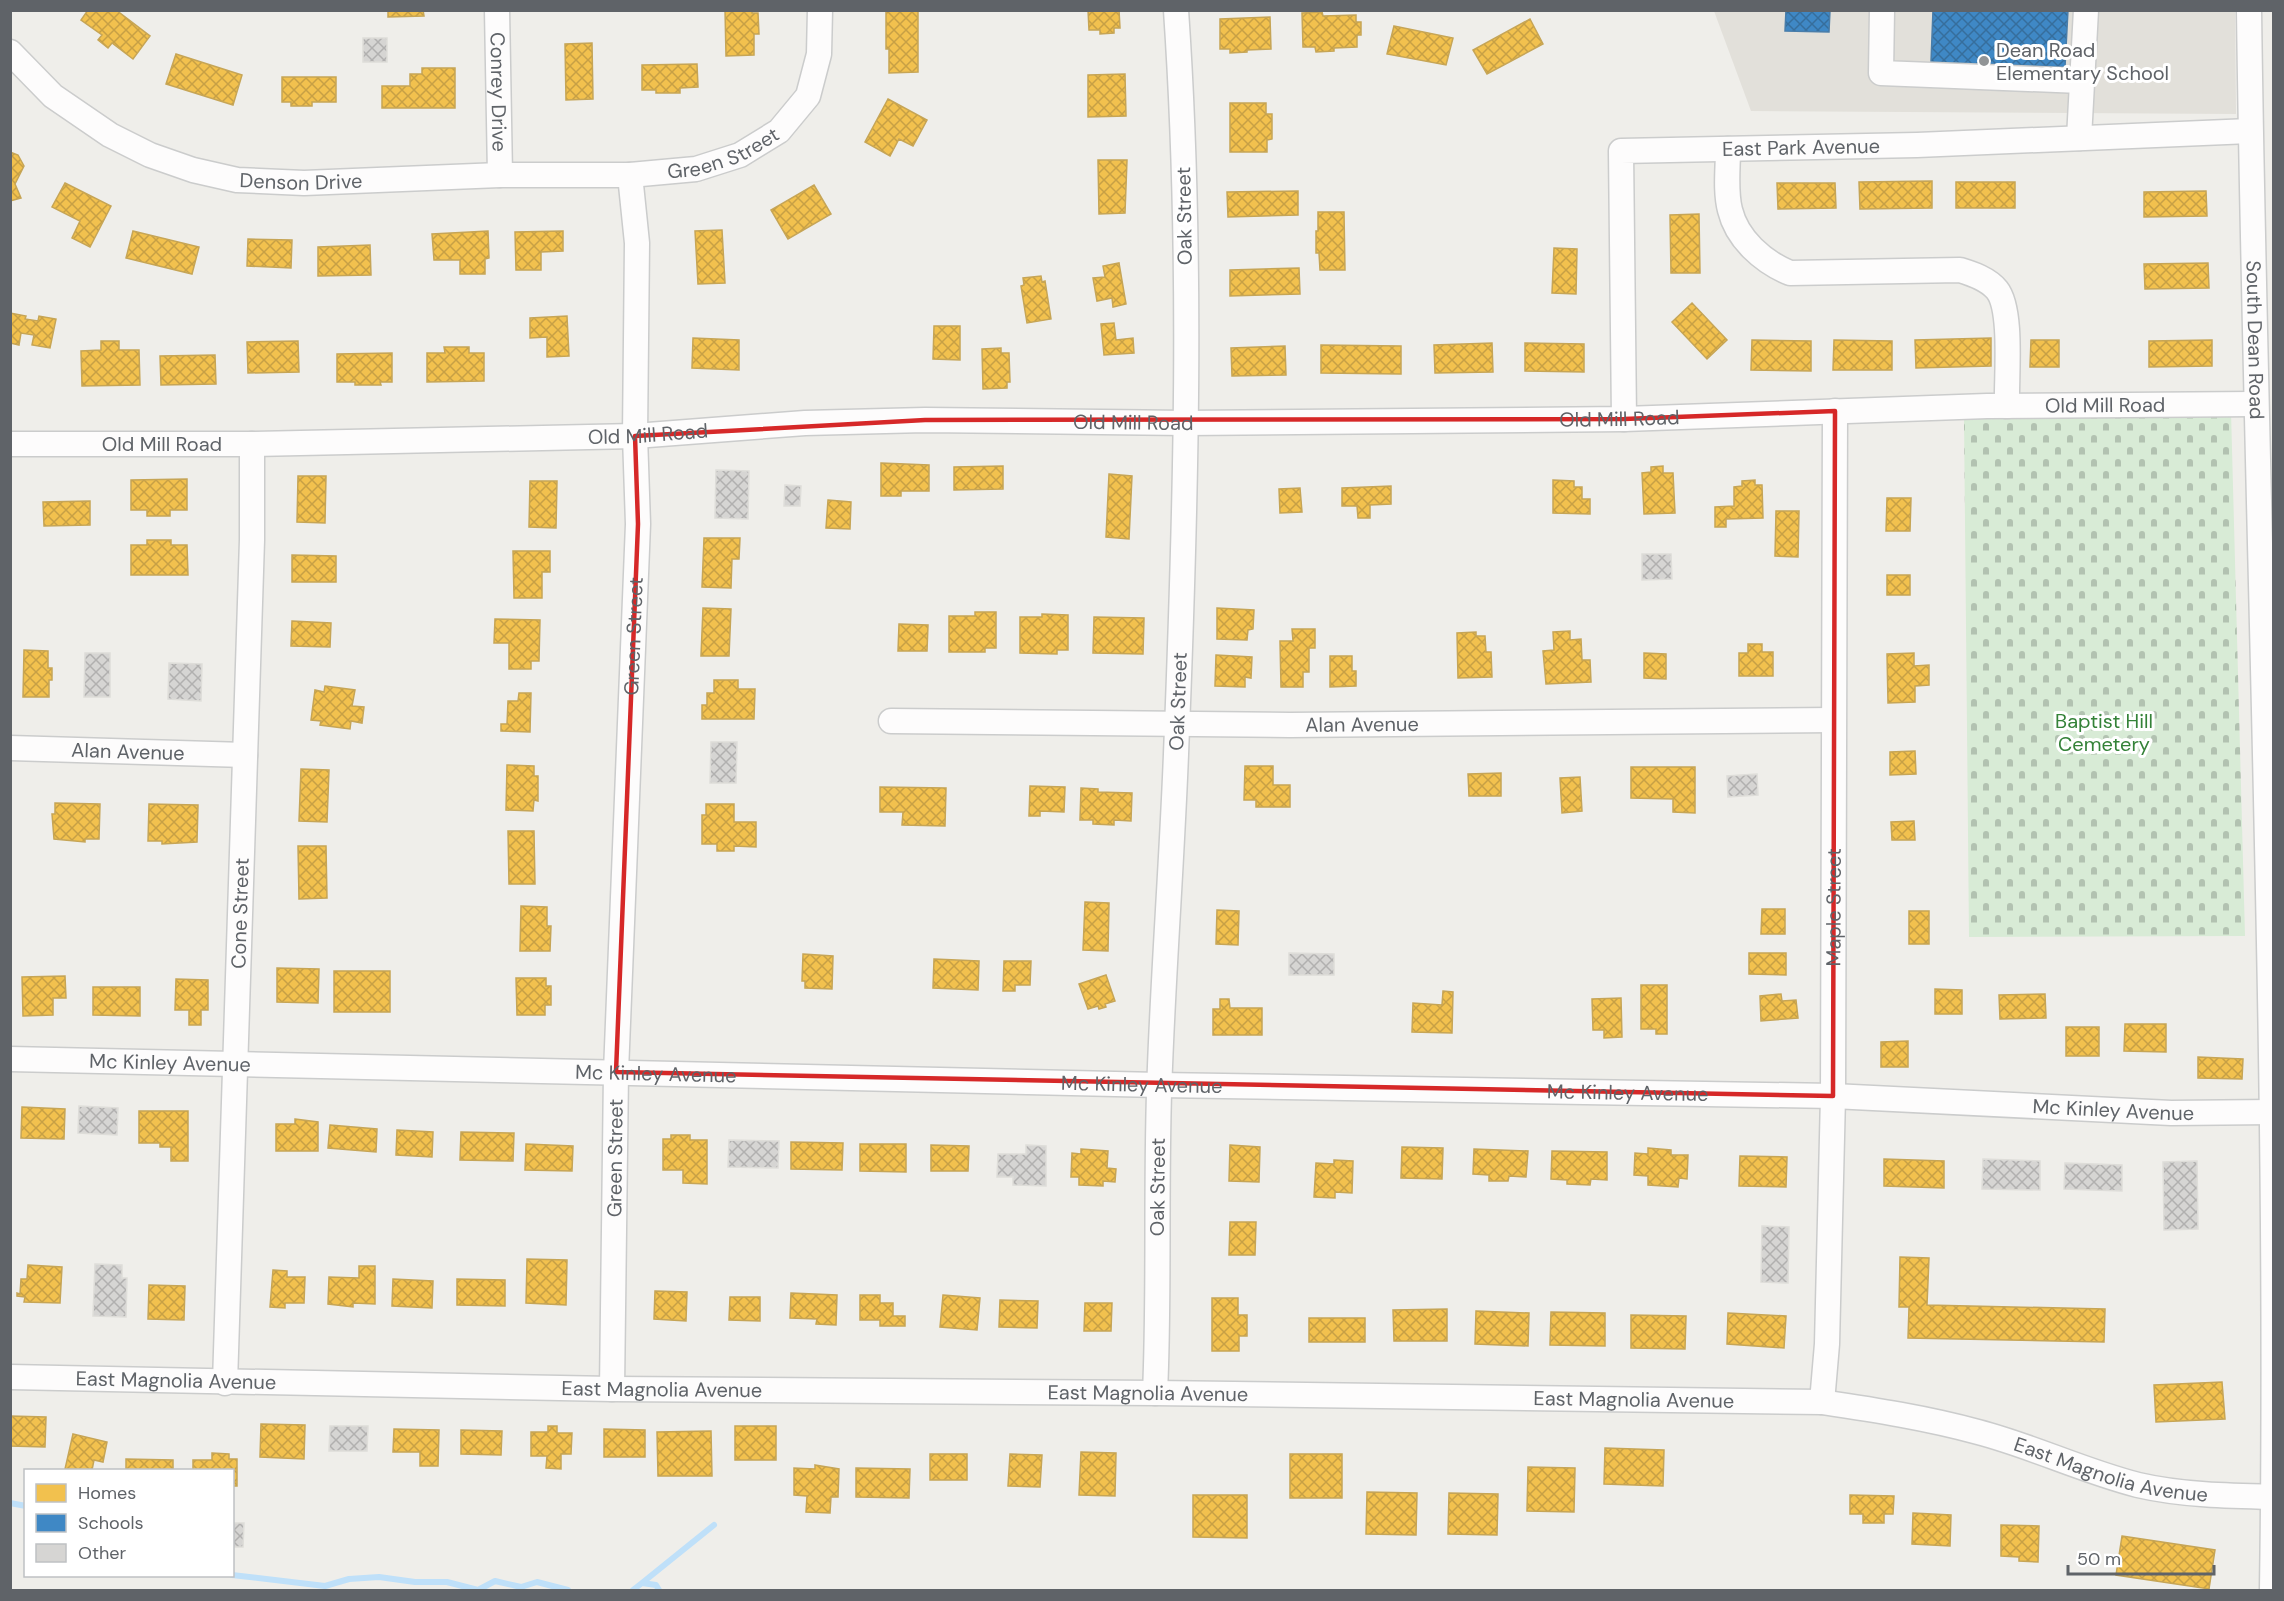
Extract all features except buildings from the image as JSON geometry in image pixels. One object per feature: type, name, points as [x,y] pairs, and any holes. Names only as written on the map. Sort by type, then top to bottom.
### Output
[{"type":"street","name":"Conrey Drive","points":[[497,10],[500,176]]},
{"type":"street","name":"Green Street","points":[[612,1389],[616,1072],[638,524],[635,436],[637,243],[630,176],[696,169],[740,156],[779,131],[808,96],[819,54],[820,10]]},
{"type":"street","name":"Oak Street","points":[[1155,1393],[1159,1084],[1177,723],[1186,423],[1182,110],[1176,10]]},
{"type":"street","points":[[1882,10],[1881,73],[2081,81]]},
{"type":"street","points":[[2079,138],[2086,10]]},
{"type":"street","name":"South Dean Road","points":[[2249,10],[2255,404],[2271,868],[2272,1590]]},
{"type":"street","name":"Denson Drive","points":[[10,51],[53,96],[110,135],[150,154],[193,170],[237,180],[304,183],[500,176],[630,176]]},
{"type":"street","name":"East Park Avenue","points":[[1624,419],[1621,151],[1917,145],[2250,131]]},
{"type":"street","points":[[1728,149],[1730,211],[1738,230],[1758,255],[1774,266],[1790,273],[1960,270],[1996,288],[2006,310],[2007,406]]},
{"type":"street","name":"Old Mill Road","points":[[10,444],[252,444],[635,436],[805,423],[925,420],[1186,423],[1624,419],[2007,406],[2255,404]]},
{"type":"street","name":"Maple Street","points":[[1822,1402],[1827,1344],[1833,1096],[1835,411]]},
{"type":"street","name":"Cone Street","points":[[225,1383],[252,540],[252,444]]},
{"type":"street","name":"Alan Avenue","points":[[891,721],[1290,726],[1833,720]]},
{"type":"street","name":"Alan Avenue","points":[[10,748],[245,755]]},
{"type":"street","name":"Mc Kinley Avenue","points":[[10,1059],[1833,1096],[2171,1113],[2272,1112]]},
{"type":"street","name":"East Magnolia Avenue","points":[[10,1377],[612,1389],[1155,1393],[1822,1402],[1920,1418],[1980,1432],[2092,1471],[2140,1485],[2192,1493],[2273,1497]]},
{"type":"highlighted area","points":[[1835,411],[1833,1096],[616,1072],[638,524],[635,436],[925,420],[1624,419]]},
{"type":"shaded area","name":"Dean Road Elementary School","points":[[1714,11],[2235,11],[2236,114],[1751,111]]},
{"type":"green space","name":"Baptist Hill Cemetery","points":[[2231,411],[2245,936],[1969,937],[1964,419]]},
{"type":"waterway","points":[[10,1503],[24,1506]]},
{"type":"waterway","points":[[642,1583],[714,1525]]},
{"type":"waterway","points":[[234,1575],[325,1586],[349,1579],[379,1577],[415,1582],[447,1582],[478,1590],[495,1581],[521,1587],[537,1582],[568,1590]]},
{"type":"waterway","points":[[633,1590],[642,1583],[656,1585],[659,1590]]},
{"type":"place","name":"Dean Road Elementary School","points":[[1984,61]]}]
